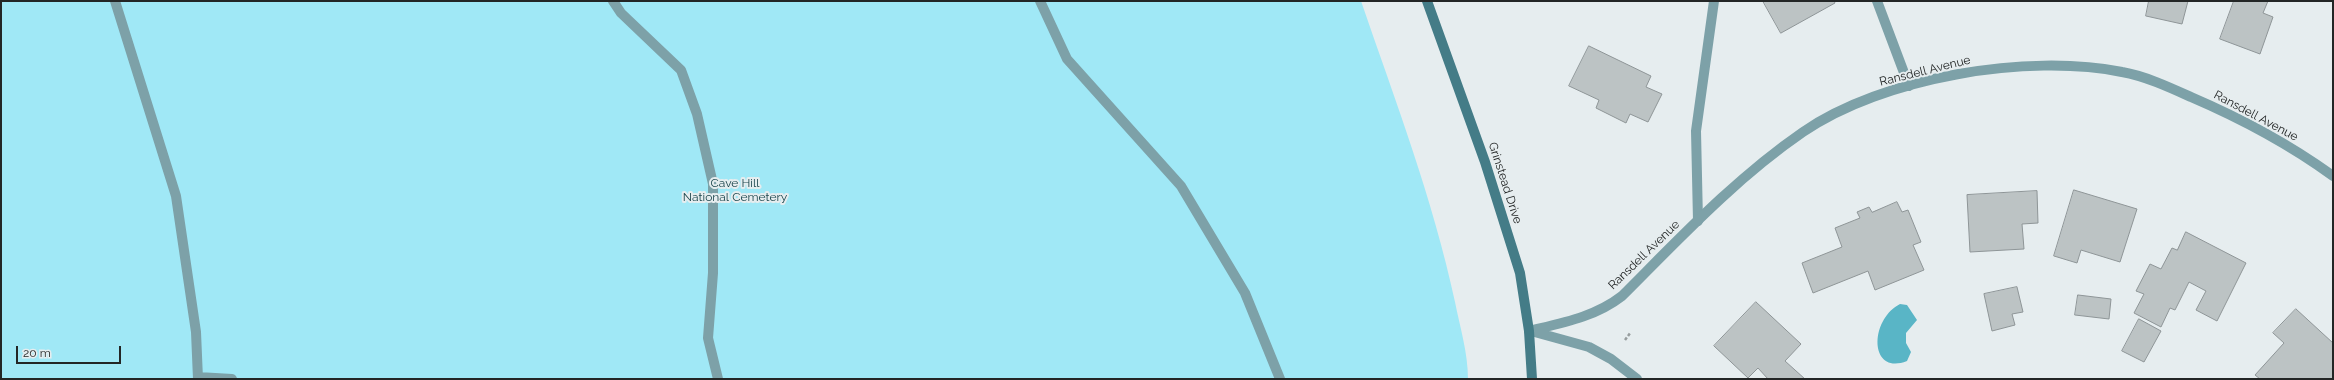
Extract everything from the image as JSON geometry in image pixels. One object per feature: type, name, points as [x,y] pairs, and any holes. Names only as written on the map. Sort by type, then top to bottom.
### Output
[{"type":"main road","name":"Grinstead Drive","points":[[1427,1],[1485,162],[1520,273],[1529,331],[1532,379]]},
{"type":"street","points":[[115,1],[176,196],[196,332],[198,378],[232,379]]},
{"type":"street","points":[[613,1],[621,13],[681,70],[697,114],[713,184],[713,273],[708,338],[718,379]]},
{"type":"street","points":[[1040,1],[1067,59],[1181,186],[1245,293],[1280,379]]},
{"type":"street","points":[[1698,220],[1696,131],[1714,1]]},
{"type":"street","points":[[1877,1],[1910,86]]},
{"type":"street","name":"Ransdell Avenue","points":[[1529,331],[1566,323],[1606,308],[1622,296],[1738,181],[1805,131],[1841,111],[1879,95],[1910,86],[1971,72],[2021,66],[2072,66],[2122,72],[2168,87],[2216,108],[2255,128],[2333,176]]},
{"type":"street","points":[[1529,331],[1589,348],[1611,359],[1637,379]]},
{"type":"green space","name":"Cave Hill National Cemetery","points":[[1,1],[1361,1],[1425,188],[1436,225],[1463,340],[1467,360],[1468,379],[1,379]]},
{"type":"shaded area","points":[[1900,304],[1907,305],[1917,320],[1906,333],[1906,343],[1911,352],[1907,361],[1895,364],[1886,361],[1880,354],[1878,344],[1879,333],[1883,322],[1890,312]]},
{"type":"building","points":[[1763,1],[1834,1],[1835,3],[1781,33]]},
{"type":"building","points":[[2149,1],[2188,1],[2182,24],[2146,16]]},
{"type":"building","points":[[2234,1],[2268,1],[2263,13],[2273,17],[2260,54],[2220,39]]},
{"type":"building","points":[[1589,46],[1651,76],[1646,87],[1662,94],[1648,122],[1630,114],[1626,123],[1596,108],[1599,100],[1569,86]]},
{"type":"building","points":[[2074,190],[2137,209],[2120,262],[2081,250],[2077,263],[2054,256]]},
{"type":"building","points":[[2037,191],[2038,223],[2022,224],[2024,249],[1970,252],[1967,195]]},
{"type":"building","points":[[1897,202],[1902,212],[1908,210],[1921,242],[1913,245],[1924,270],[1875,290],[1868,271],[1813,293],[1802,263],[1842,247],[1835,228],[1860,218],[1857,212],[1869,207],[1872,212]]},
{"type":"building","points":[[2186,232],[2246,263],[2217,321],[2196,310],[2206,291],[2189,282],[2175,310],[2170,308],[2161,327],[2134,313],[2144,294],[2136,291],[2150,264],[2161,269],[2172,248],[2177,250]]},
{"type":"building","points":[[2017,287],[2023,312],[2012,314],[2015,325],[1992,331],[1984,294]]},
{"type":"building","points":[[2078,295],[2111,299],[2109,319],[2075,315]]},
{"type":"building","points":[[1756,302],[1801,344],[1785,361],[1805,379],[1768,379],[1758,368],[1748,378],[1714,346]]},
{"type":"building","points":[[2296,309],[2333,343],[2333,379],[2260,379],[2255,375],[2284,343],[2273,333]]},
{"type":"building","points":[[2139,319],[2161,331],[2144,362],[2122,351]]}]
